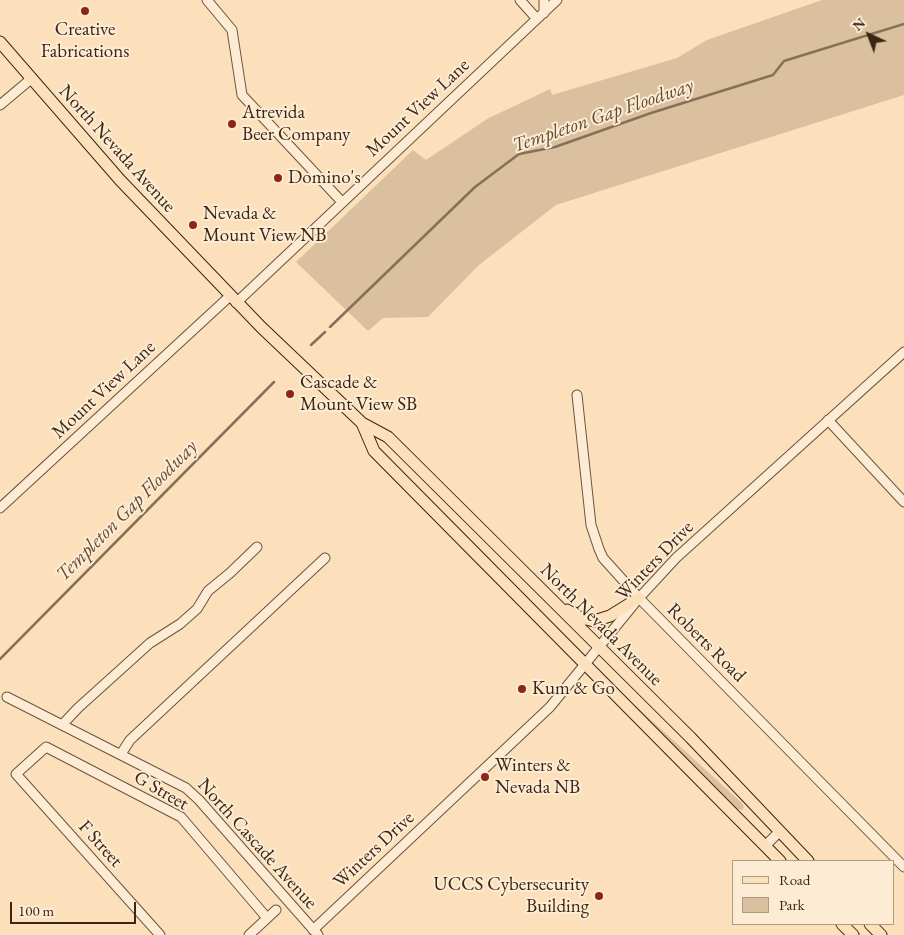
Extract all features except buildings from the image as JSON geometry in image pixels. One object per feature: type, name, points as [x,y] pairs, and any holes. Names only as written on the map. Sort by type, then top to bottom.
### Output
[{"type":"main road","name":"North Nevada Avenue","points":[[0,42],[120,180],[233,299],[362,423],[388,437],[690,738],[807,860]]},
{"type":"main road","name":"North Nevada Avenue","points":[[362,423],[374,451],[779,860]]},
{"type":"main road","points":[[545,594],[573,614],[594,621],[610,616],[639,598]]},
{"type":"main road","points":[[843,925],[853,935]]},
{"type":"main road","points":[[871,925],[881,935]]},
{"type":"street","points":[[206,0],[232,30],[242,95],[342,202]]},
{"type":"street","points":[[520,0],[541,16],[544,0]]},
{"type":"street","name":"Mount View Lane","points":[[0,508],[342,202],[558,0]]},
{"type":"street","points":[[0,105],[31,79]]},
{"type":"street","name":"Winters Drive","points":[[315,932],[534,724],[567,688],[639,598],[676,558],[904,352]]},
{"type":"street","name":"Roberts Road","points":[[577,395],[592,525],[599,550],[609,566],[904,867]]},
{"type":"street","points":[[828,420],[904,502]]},
{"type":"street","points":[[62,725],[78,708],[150,643],[180,624],[197,609],[208,591],[257,547]]},
{"type":"street","points":[[121,754],[130,740],[325,558]]},
{"type":"street","name":"North Cascade Avenue","points":[[7,697],[178,783],[192,793],[315,932]]},
{"type":"street","name":"G Street","points":[[16,774],[46,747],[181,817],[268,918]]},
{"type":"street","name":"F Street","points":[[16,774],[160,935]]},
{"type":"street","points":[[765,846],[779,832]]},
{"type":"street","points":[[249,935],[287,900]]},
{"type":"green space","points":[[822,0],[904,0],[904,95],[556,205],[479,265],[428,317],[383,318],[368,331],[296,262],[413,150],[426,160],[487,119],[550,89],[552,95],[677,58],[707,40]]},
{"type":"green space","points":[[617,690],[742,803],[744,807],[742,810],[734,808]]},
{"type":"waterway","name":"Templeton Gap Floodway","points":[[330,327],[475,187],[519,154],[555,147],[651,113],[773,75],[784,61],[904,24]]},
{"type":"waterway","name":"Templeton Gap Floodway","points":[[311,345],[325,332]]},
{"type":"waterway","name":"Templeton Gap Floodway","points":[[0,659],[274,382]]},
{"type":"place","name":"Creative Fabrications","points":[[85,11]]},
{"type":"place","name":"Atrevida Beer Company","points":[[232,124]]},
{"type":"place","name":"Domino's","points":[[278,178]]},
{"type":"place","name":"Nevada & Mount View NB","points":[[193,225]]},
{"type":"place","name":"Cascade & Mount View SB","points":[[290,394]]},
{"type":"place","name":"Kum & Go","points":[[522,689]]},
{"type":"place","name":"Winters & Nevada NB","points":[[485,777]]},
{"type":"place","name":"UCCS Cybersecurity Building","points":[[599,896]]}]
